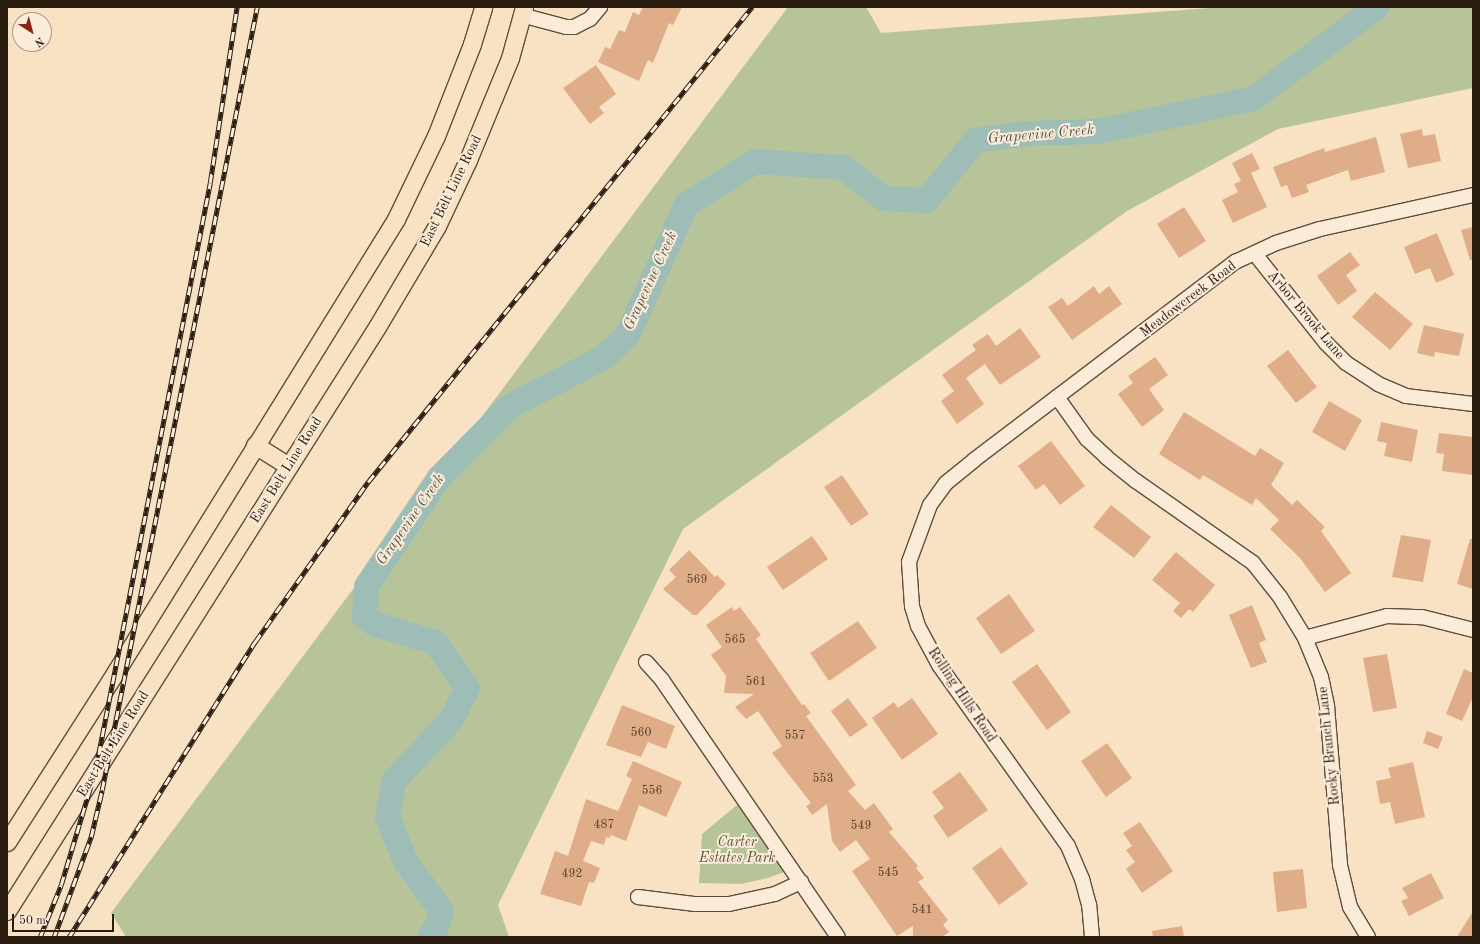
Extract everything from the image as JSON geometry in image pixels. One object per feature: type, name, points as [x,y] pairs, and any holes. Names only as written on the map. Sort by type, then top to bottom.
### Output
[{"type":"main road","points":[[7,842],[116,673],[255,445],[325,337],[396,219],[436,136],[472,44],[483,7]]},
{"type":"main road","name":"East Belt Line Road","points":[[7,911],[377,327],[437,226],[468,160],[510,58],[518,10]]},
{"type":"main road","points":[[255,445],[288,466]]},
{"type":"street","points":[[518,10],[566,27],[574,27],[590,20],[600,7]]},
{"type":"street","name":"Meadowcreek Road","points":[[1058,397],[1235,262],[1276,243],[1320,229],[1473,195]]},
{"type":"street","name":"Arbor Brook Lane","points":[[1255,254],[1326,343],[1346,362],[1378,384],[1406,396],[1473,404]]},
{"type":"street","name":"Rocky Branch Lane","points":[[1058,397],[1087,439],[1106,457],[1136,481],[1253,563],[1280,597],[1305,638],[1321,677],[1327,706],[1340,865],[1350,907],[1368,937]]},
{"type":"street","name":"Rolling Hills Road","points":[[1058,397],[946,483],[930,505],[909,562],[912,606],[918,626],[939,665],[1068,846],[1082,879],[1089,905],[1092,937]]},
{"type":"street","points":[[1305,638],[1387,616],[1422,617],[1473,630]]},
{"type":"street","points":[[646,662],[662,680],[838,937]]},
{"type":"street","points":[[638,897],[694,904],[729,904],[775,894],[801,882]]},
{"type":"green space","points":[[788,7],[866,7],[881,33],[1223,7],[1473,7],[1473,88],[1278,129],[1127,211],[683,529],[498,905],[509,937],[126,937],[111,913]]},
{"type":"green space","name":"Carter Estates Park","points":[[744,799],[792,869],[768,878],[741,884],[699,883],[702,834]]},
{"type":"building","points":[[643,7],[682,7],[673,25],[669,23],[653,63],[648,60],[639,81],[598,62],[605,47],[610,49],[619,30],[625,32],[633,12],[639,15]]},
{"type":"building","points":[[596,65],[616,94],[599,107],[604,113],[590,124],[563,88]]},
{"type":"building","points":[[1422,129],[1423,136],[1435,134],[1441,161],[1408,168],[1400,134]]},
{"type":"building","points":[[1376,137],[1385,172],[1351,181],[1348,170],[1306,185],[1309,192],[1292,198],[1287,185],[1281,187],[1273,167],[1324,148],[1325,152]]},
{"type":"building","points":[[1252,153],[1260,169],[1251,173],[1267,207],[1233,223],[1222,200],[1238,192],[1234,184],[1241,181],[1232,163]]},
{"type":"building","points":[[1184,207],[1206,241],[1179,258],[1157,224]]},
{"type":"building","points":[[1473,227],[1473,260],[1470,260],[1461,230]]},
{"type":"building","points":[[1437,233],[1454,275],[1436,283],[1430,268],[1415,274],[1404,247]]},
{"type":"building","points":[[1350,252],[1360,265],[1346,275],[1357,291],[1338,305],[1317,276]]},
{"type":"building","points":[[1094,286],[1099,294],[1109,286],[1122,304],[1072,340],[1048,307],[1062,298],[1068,306]]},
{"type":"building","points":[[1375,292],[1413,324],[1390,350],[1352,317]]},
{"type":"building","points":[[1424,325],[1464,334],[1459,356],[1435,352],[1434,357],[1417,353]]},
{"type":"building","points":[[1020,328],[1041,357],[1000,385],[985,364],[966,378],[984,404],[957,424],[941,401],[954,391],[942,375],[976,350],[972,345],[988,334],[996,346]]},
{"type":"building","points":[[1288,350],[1317,387],[1296,403],[1267,366]]},
{"type":"building","points":[[1155,357],[1168,375],[1149,389],[1164,410],[1142,427],[1118,394],[1133,383],[1128,376]]},
{"type":"building","points":[[1329,401],[1362,420],[1345,451],[1312,432]]},
{"type":"building","points":[[1184,412],[1255,456],[1260,448],[1284,463],[1271,485],[1292,505],[1297,500],[1325,527],[1321,531],[1351,573],[1325,592],[1300,558],[1270,529],[1279,520],[1256,498],[1252,505],[1203,475],[1200,480],[1159,454]]},
{"type":"building","points":[[1381,422],[1418,430],[1412,462],[1384,456],[1387,443],[1377,441]]},
{"type":"building","points":[[1439,433],[1473,437],[1473,475],[1442,471],[1444,454],[1436,453]]},
{"type":"building","points":[[1051,441],[1085,486],[1060,505],[1044,484],[1036,490],[1018,466]]},
{"type":"building","points":[[842,475],[869,514],[851,526],[824,487]]},
{"type":"building","points":[[1111,505],[1151,537],[1134,558],[1093,527]]},
{"type":"building","points":[[1401,535],[1431,540],[1423,582],[1392,577]]},
{"type":"building","points":[[812,536],[828,559],[783,590],[767,567]]},
{"type":"building","points":[[1470,539],[1473,539],[1473,589],[1457,584]]},
{"type":"building","points":[[689,550],[715,577],[717,575],[726,584],[697,615],[693,615],[663,589],[676,577],[669,570]]},
{"type":"building","points":[[1176,552],[1215,585],[1193,612],[1189,609],[1181,618],[1173,611],[1180,603],[1152,580]]},
{"type":"building","points":[[1009,594],[1035,631],[1001,654],[976,618]]},
{"type":"building","points":[[1252,605],[1266,640],[1259,643],[1267,662],[1251,668],[1229,615]]},
{"type":"building","points":[[732,607],[734,611],[740,607],[761,635],[756,639],[802,705],[804,704],[811,713],[806,716],[856,785],[848,791],[865,810],[874,803],[893,829],[889,832],[918,866],[916,868],[924,878],[918,882],[948,920],[943,925],[949,932],[942,937],[913,937],[913,926],[897,936],[852,871],[870,859],[856,840],[840,852],[832,841],[827,804],[812,815],[806,806],[811,803],[772,753],[782,746],[758,711],[746,719],[735,707],[754,694],[724,693],[726,676],[711,655],[722,647],[706,625]]},
{"type":"building","points":[[858,621],[877,648],[829,681],[810,653]]},
{"type":"building","points":[[1387,654],[1397,708],[1373,712],[1363,658]]},
{"type":"building","points":[[1037,664],[1071,712],[1047,730],[1012,682]]},
{"type":"building","points":[[1464,669],[1473,673],[1473,697],[1462,721],[1446,714]]},
{"type":"building","points":[[848,698],[868,725],[850,737],[831,711]]},
{"type":"building","points":[[912,698],[938,734],[902,760],[872,718],[894,702],[898,708]]},
{"type":"building","points":[[622,705],[675,726],[666,749],[648,742],[641,757],[606,745]]},
{"type":"building","points":[[1427,731],[1443,737],[1438,749],[1423,743]]},
{"type":"building","points":[[1107,743],[1132,778],[1106,797],[1081,761]]},
{"type":"building","points":[[633,761],[682,782],[666,817],[639,805],[626,841],[611,835],[610,838],[606,837],[604,845],[591,841],[583,861],[600,868],[594,883],[589,882],[581,906],[540,894],[555,851],[568,856],[586,799],[618,811],[632,779],[626,776]]},
{"type":"building","points":[[1413,762],[1425,817],[1395,824],[1390,802],[1380,804],[1376,781],[1391,778],[1388,768]]},
{"type":"building","points":[[960,772],[988,810],[948,838],[933,816],[944,808],[932,792]]},
{"type":"building","points":[[1140,822],[1173,871],[1142,893],[1126,869],[1135,862],[1126,850],[1132,846],[1123,833]]},
{"type":"building","points":[[1001,847],[1028,884],[999,905],[972,868]]},
{"type":"building","points":[[1303,869],[1307,908],[1277,912],[1273,872]]},
{"type":"building","points":[[1431,873],[1444,898],[1409,916],[1401,901],[1408,898],[1402,888]]},
{"type":"building","points":[[1473,911],[1473,937],[1457,937]]},
{"type":"building","points":[[1182,926],[1184,937],[1153,937],[1152,931]]},
{"type":"waterway","name":"Grapevine Creek","points":[[429,937],[434,931],[441,910],[405,861],[387,816],[394,780],[451,719],[467,688],[435,642],[375,624],[364,616],[366,586],[439,477],[509,406],[603,357],[627,335],[686,204],[755,161],[843,167],[883,198],[926,200],[975,140],[1025,133],[1097,131],[1253,98],[1376,7]]},
{"type":"railway","points":[[40,937],[61,885],[95,772],[210,183],[237,7]]},
{"type":"railway","points":[[54,937],[91,837],[102,790],[257,7]]},
{"type":"railway","points":[[69,937],[255,642],[368,482],[752,7]]}]
